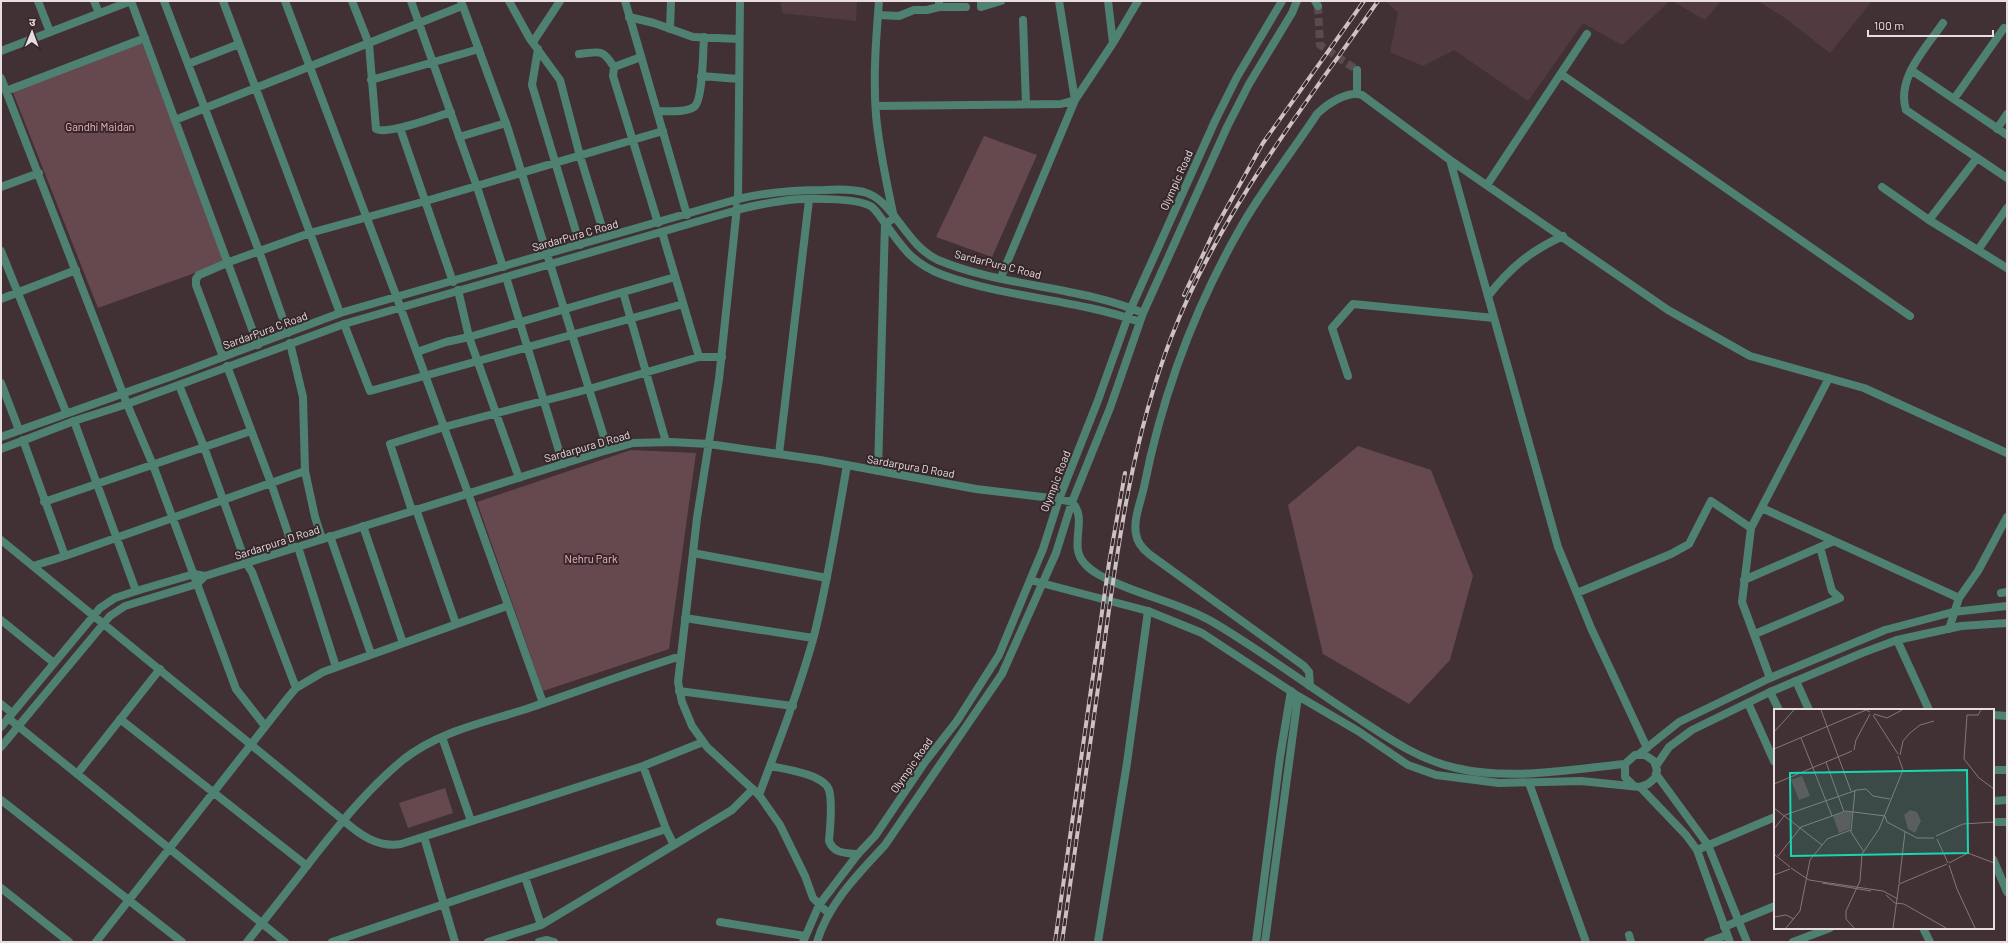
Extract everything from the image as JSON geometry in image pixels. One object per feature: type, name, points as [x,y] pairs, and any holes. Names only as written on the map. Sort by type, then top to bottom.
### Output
[{"type":"street","points":[[38,1],[50,32]]},
{"type":"street","points":[[94,1],[99,13]]},
{"type":"street","points":[[1,50],[131,1],[229,262],[258,345]]},
{"type":"street","points":[[164,1],[259,251],[288,333]]},
{"type":"street","points":[[223,1],[340,313]]},
{"type":"street","points":[[284,1],[417,352],[543,703]]},
{"type":"street","points":[[352,1],[369,44],[375,128],[381,131],[400,128],[451,112]]},
{"type":"street","points":[[411,1],[460,137],[503,267]]},
{"type":"street","points":[[509,1],[535,46],[560,80],[580,156],[605,237]]},
{"type":"street","points":[[560,1],[535,46],[532,84],[580,245]]},
{"type":"street","points":[[625,1],[687,215]]},
{"type":"street","points":[[670,29],[671,1]]},
{"type":"street","points":[[740,1],[738,210],[722,356],[693,553],[678,682],[679,691],[692,726],[703,742],[756,792],[780,825],[803,871],[813,898],[829,914]]},
{"type":"street","points":[[878,471],[885,224],[894,218],[884,172],[876,106],[875,50],[879,1]]},
{"type":"street","points":[[981,1],[981,7],[1001,1]]},
{"type":"street","points":[[1059,1],[1075,100]]},
{"type":"street","points":[[1108,1],[1113,42]]},
{"type":"street","points":[[1001,277],[1075,100],[1138,1]]},
{"type":"street","name":"Olympic Road","points":[[804,939],[818,904],[874,836],[925,762],[957,721],[1000,655],[1097,403],[1131,308],[1215,121],[1237,77],[1282,1]]},
{"type":"street","points":[[817,942],[829,914],[868,863],[885,845],[1002,674],[1056,553],[1072,502],[1110,408],[1140,322],[1227,127],[1249,84],[1292,13],[1297,1]]},
{"type":"street","points":[[175,120],[369,44],[462,3],[506,123],[608,450]]},
{"type":"street","points":[[878,15],[899,16],[914,10],[927,10],[939,4],[966,7]]},
{"type":"street","points":[[629,17],[688,36],[739,39]]},
{"type":"street","points":[[1023,20],[1026,104]]},
{"type":"street","points":[[1943,23],[1911,70],[1904,86],[1904,101],[1906,110],[2007,178]]},
{"type":"street","points":[[1954,99],[2004,28]]},
{"type":"street","points":[[1487,185],[1587,34]]},
{"type":"street","points":[[657,111],[683,110],[694,107],[696,104],[701,76],[704,37]]},
{"type":"street","points":[[6,91],[145,38]]},
{"type":"street","points":[[188,64],[239,44]]},
{"type":"street","points":[[371,80],[479,49]]},
{"type":"street","points":[[579,54],[602,52],[606,54],[614,67],[613,76],[658,223]]},
{"type":"street","points":[[614,67],[641,57]]},
{"type":"street","points":[[1357,70],[1357,93]]},
{"type":"street","points":[[1911,70],[2007,135]]},
{"type":"street","points":[[1561,74],[1910,316]]},
{"type":"street","points":[[701,76],[739,79]]},
{"type":"street","points":[[1,78],[39,173],[123,394],[153,464],[236,689],[265,726]]},
{"type":"street","points":[[1310,686],[1309,672],[1304,666],[1149,554],[1138,541],[1136,528],[1147,468],[1171,384],[1202,304],[1225,256],[1255,203],[1317,114],[1326,106],[1352,94],[1357,93],[1367,99],[1450,160],[1563,236],[1668,310],[1750,356],[1864,388],[2007,453]]},
{"type":"street","points":[[876,106],[1061,104],[1075,100]]},
{"type":"street","points":[[1997,129],[2007,114]]},
{"type":"street","points":[[460,137],[506,123]]},
{"type":"street","points":[[400,128],[453,282]]},
{"type":"street","points":[[223,357],[195,282],[199,275],[229,262],[310,233],[477,187],[663,131]]},
{"type":"street","points":[[1929,220],[1977,158]]},
{"type":"street","points":[[1450,160],[1558,547],[1577,594],[1647,748]]},
{"type":"street","points":[[1,186],[39,173]]},
{"type":"street","points":[[1882,187],[1929,220],[2007,268]]},
{"type":"street","name":"SardarPura C Road","points":[[1,437],[66,412],[123,394],[258,345],[340,313],[687,215],[738,199],[787,190],[851,189],[865,192],[879,198],[913,242],[924,252],[964,269],[1131,308],[1144,313]]},
{"type":"street","name":"SardarPura C Road","points":[[1,449],[74,420],[127,404],[344,324],[738,210],[784,200],[850,200],[862,203],[872,207],[904,250],[917,263],[942,274],[974,284],[1112,312],[1140,322]]},
{"type":"street","points":[[779,454],[809,200]]},
{"type":"street","points":[[1978,250],[2007,208]]},
{"type":"street","points":[[662,232],[699,356]]},
{"type":"street","points":[[1488,296],[1506,273],[1539,247],[1563,236]]},
{"type":"street","points":[[1,251],[66,412]]},
{"type":"street","points":[[1,299],[76,270]]},
{"type":"street","points":[[506,277],[563,464]]},
{"type":"street","points":[[417,352],[446,342],[470,337],[675,277]]},
{"type":"street","points":[[458,290],[470,337],[498,414],[518,478]]},
{"type":"street","points":[[623,292],[666,442]]},
{"type":"street","points":[[344,324],[370,391],[573,336],[683,304]]},
{"type":"street","points":[[1348,376],[1332,328],[1352,304],[1494,318]]},
{"type":"street","points":[[290,343],[303,397],[305,472],[315,517],[326,538],[371,654]]},
{"type":"street","points":[[456,624],[390,444],[444,427],[589,389],[699,356],[722,356]]},
{"type":"street","points":[[227,366],[296,547],[336,667]]},
{"type":"street","points":[[1770,678],[1742,602],[1751,528],[1829,378]]},
{"type":"street","points":[[1,383],[19,430]]},
{"type":"street","points":[[179,385],[224,500],[246,564],[252,572],[296,688]]},
{"type":"street","points":[[74,420],[136,591]]},
{"type":"street","points":[[44,502],[251,430]]},
{"type":"street","points":[[23,440],[44,502],[65,556]]},
{"type":"street","name":"Sardarpura D Road","points":[[5,720],[54,663],[92,615],[115,598],[194,574],[205,576],[246,564],[468,493],[633,443],[666,442],[708,444],[847,465],[976,489],[1059,499],[1072,502]]},
{"type":"street","points":[[488,942],[511,938],[541,925],[732,810],[756,792],[770,766],[793,706],[813,638],[827,578],[847,465]]},
{"type":"street","points":[[33,566],[305,472]]},
{"type":"street","points":[[1577,594],[1671,554],[1689,544],[1711,501],[1751,528]]},
{"type":"street","points":[[1072,502],[1079,513],[1076,543],[1078,554],[1081,560],[1093,572],[1131,590],[1174,604],[1211,621],[1320,694],[1411,752],[1426,759],[1455,768],[1484,772],[1528,772],[1625,764]]},
{"type":"street","points":[[1762,508],[1959,598]]},
{"type":"street","points":[[1949,629],[1953,612],[1959,598],[1978,571],[2007,517]]},
{"type":"street","points":[[364,526],[404,643]]},
{"type":"street","points":[[1,540],[357,832],[377,843],[392,846],[424,837],[642,766],[703,742]]},
{"type":"street","points":[[1744,580],[1834,541]]},
{"type":"street","points":[[1754,634],[1840,598],[1832,591],[1820,547]]},
{"type":"street","points":[[693,553],[827,578]]},
{"type":"street","points":[[1,747],[102,623],[125,606],[198,584],[205,576]]},
{"type":"street","points":[[1030,580],[1043,585],[1148,612],[1202,633],[1291,692],[1358,731],[1408,764],[1436,775],[1499,783],[1581,781],[1637,786],[1652,782],[1656,770],[1669,747],[1692,730],[1770,692],[1862,653],[1897,640],[1949,629],[2007,623]]},
{"type":"street","points":[[96,942],[250,744],[296,688],[323,672],[507,606]]},
{"type":"street","points":[[1727,935],[1697,850],[1686,835],[1637,786],[1625,777],[1625,764],[1631,757],[1639,754],[1679,722],[1770,678],[1885,630],[1953,612],[2007,606]]},
{"type":"street","points":[[1098,942],[1127,763],[1148,612]]},
{"type":"street","points":[[685,618],[813,638]]},
{"type":"street","points":[[1,620],[54,663]]},
{"type":"street","points":[[1897,640],[1929,709]]},
{"type":"street","points":[[1000,655],[1009,658]]},
{"type":"street","points":[[246,942],[364,795],[404,759],[442,737],[680,656]]},
{"type":"street","points":[[77,774],[160,670]]},
{"type":"street","points":[[1796,681],[1809,709]]},
{"type":"street","points":[[679,691],[793,706]]},
{"type":"street","points":[[1256,942],[1280,757],[1291,692]]},
{"type":"street","points":[[1770,692],[1778,709]]},
{"type":"street","points":[[1312,704],[1320,694]]},
{"type":"street","points":[[1265,942],[1298,696]]},
{"type":"street","points":[[1748,703],[1774,761]]},
{"type":"street","points":[[1,704],[5,720],[18,726],[284,942]]},
{"type":"street","points":[[1994,715],[2007,716]]},
{"type":"street","points":[[120,720],[307,866]]},
{"type":"street","points":[[442,737],[470,818]]},
{"type":"street","points":[[1639,754],[1650,757],[1656,770],[1708,845],[1747,942]]},
{"type":"street","points":[[642,766],[666,829],[674,845]]},
{"type":"street","points":[[770,766],[814,777],[827,785],[830,796],[829,841],[831,846],[841,852],[858,854]]},
{"type":"street","points":[[1994,770],[2007,770]]},
{"type":"street","points":[[1529,783],[1586,942]]},
{"type":"street","points":[[1,800],[182,942]]},
{"type":"street","points":[[1994,801],[2007,800]]},
{"type":"street","points":[[1697,850],[1774,817]]},
{"type":"street","points":[[1994,822],[2007,822]]},
{"type":"street","points":[[332,942],[666,829]]},
{"type":"street","points":[[424,837],[455,942]]},
{"type":"street","points":[[1994,861],[2007,892]]},
{"type":"street","points":[[525,877],[541,925]]},
{"type":"street","points":[[1,888],[69,942]]},
{"type":"street","points":[[1708,942],[1727,935],[1739,921],[1774,906]]},
{"type":"street","points":[[720,922],[804,939]]},
{"type":"street","points":[[1793,942],[1827,929]]},
{"type":"street","points":[[1924,929],[1930,942]]},
{"type":"street","points":[[539,942],[547,940],[554,942]]},
{"type":"shaded area","points":[[781,1],[857,1],[856,21],[782,13]]},
{"type":"shaded area","points":[[1386,1],[1670,1],[1622,45],[1583,23],[1528,101],[1454,50],[1423,66],[1390,52],[1398,13]]},
{"type":"shaded area","points":[[1672,1],[1721,1],[1705,20]]},
{"type":"shaded area","points":[[1758,1],[1872,1],[1830,53],[1785,18]]},
{"type":"green space","name":"Gandhi Maidan","points":[[140,38],[225,262],[98,308],[10,85]]},
{"type":"green space","points":[[984,136],[1037,155],[992,257],[936,237]]},
{"type":"green space","points":[[1358,446],[1431,470],[1473,576],[1450,660],[1409,704],[1323,654],[1288,505]]},
{"type":"green space","name":"Nehru Park","points":[[631,450],[696,453],[669,649],[543,691],[477,502]]},
{"type":"green space","points":[[445,788],[453,813],[408,828],[399,803]]},
{"type":"tunnel","points":[[1318,6],[1320,45],[1357,70]]},
{"type":"railway","points":[[1184,295],[1216,227],[1263,143],[1364,1]]},
{"type":"railway","points":[[1062,942],[1120,538],[1127,497],[1145,417],[1157,377],[1171,338],[1191,292],[1213,248],[1238,205],[1292,122],[1378,1]]},
{"type":"railway","points":[[1055,942],[1109,563],[1125,473]]}]
